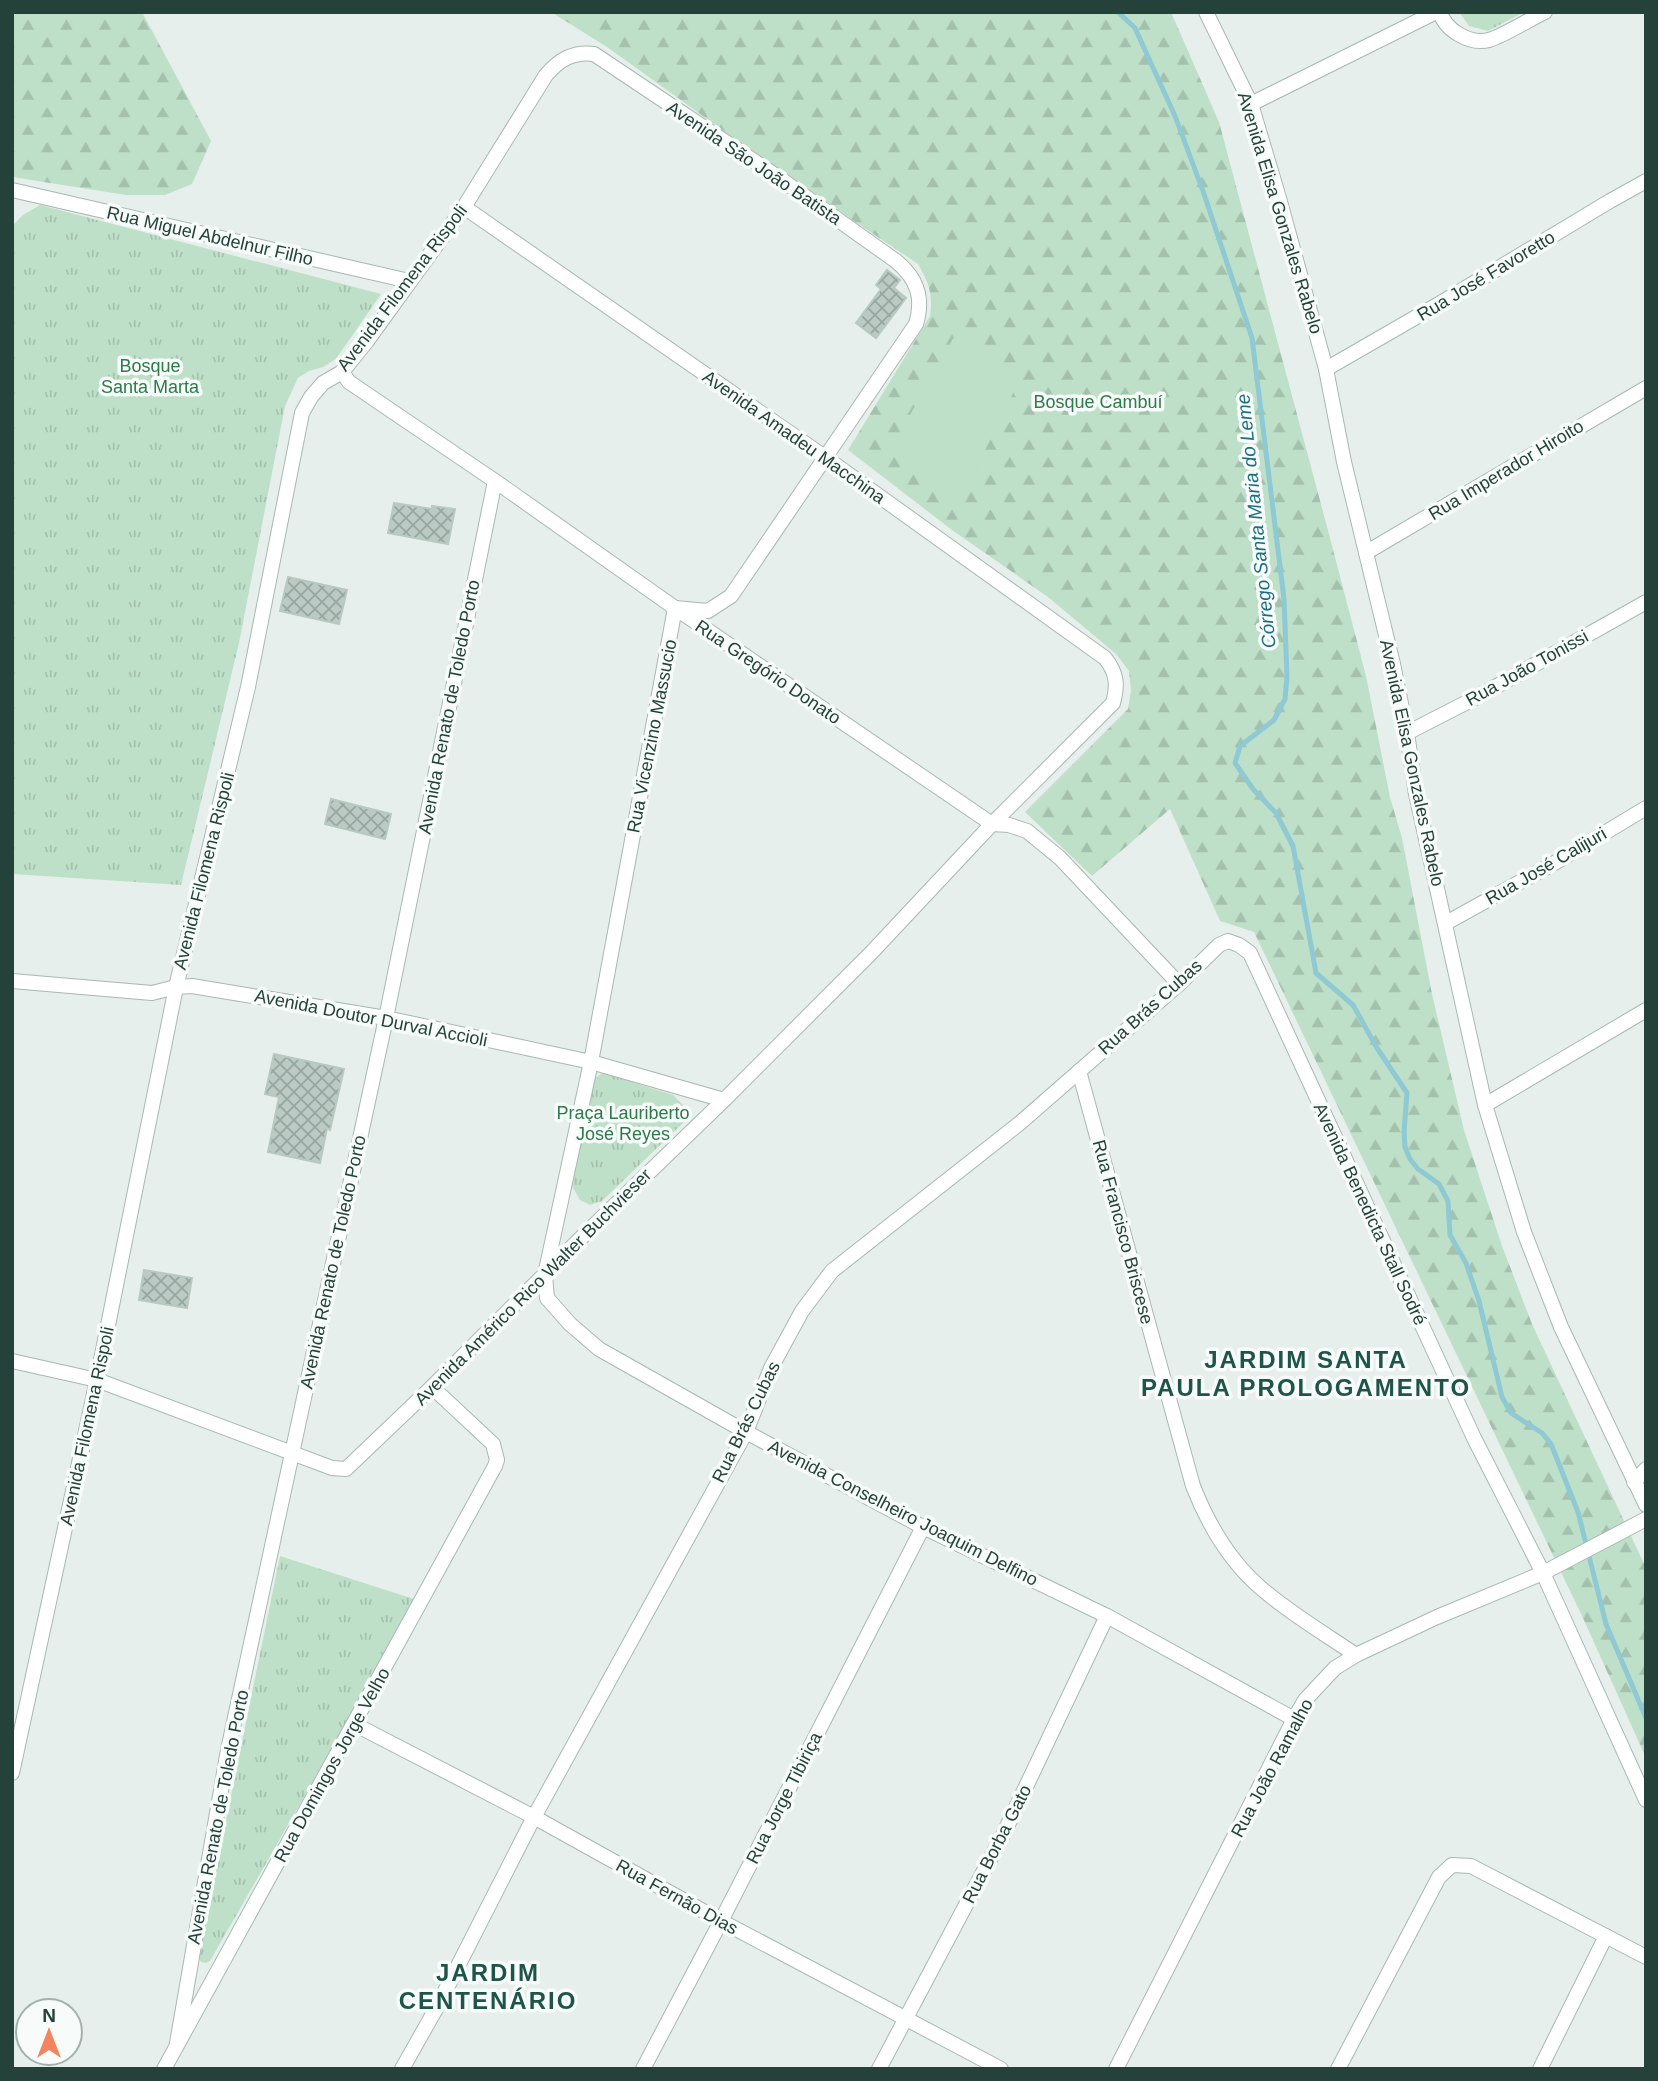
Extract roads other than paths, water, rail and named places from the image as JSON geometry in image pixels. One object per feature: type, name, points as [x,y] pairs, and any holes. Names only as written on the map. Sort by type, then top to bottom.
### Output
[{"type":"street","name":"Avenida Elisa Gonzales Rabelo","points":[[1206,12],[1251,104],[1325,369],[1344,462],[1393,664],[1416,793],[1485,1105],[1524,1231],[1561,1326],[1646,1505]]},
{"type":"street","points":[[1251,104],[1438,12],[1442,22],[1462,37],[1488,40],[1545,12]]},
{"type":"street","name":"Avenida São João Batista","points":[[573,55],[594,54],[775,175],[906,269],[916,283],[919,314],[916,324],[826,458]]},
{"type":"street","name":"Avenida Filomena Rispoli","points":[[12,1773],[97,1380],[176,987],[248,687],[302,413],[323,383],[342,372],[367,341],[464,207],[546,75],[557,63],[573,55]]},
{"type":"street","name":"Rua José Favoretto","points":[[1325,369],[1646,181]]},
{"type":"street","name":"Rua Miguel Abdelnur Filho","points":[[12,190],[409,281]]},
{"type":"street","name":"Avenida Amadeu Macchina","points":[[464,207],[826,458],[1105,658],[1116,676]]},
{"type":"street","name":"Rua Gregório Donato","points":[[342,372],[349,382],[992,824],[1009,825],[1027,831],[1060,858],[1179,984]]},
{"type":"street","name":"Rua Imperador Hiroito","points":[[1367,552],[1646,388]]},
{"type":"street","points":[[675,608],[708,611],[731,596],[826,458]]},
{"type":"street","name":"Avenida Renato de Toledo Porto","points":[[177,2043],[228,1750],[386,1018],[495,481]]},
{"type":"street","name":"Rua João Tonissi","points":[[1407,733],[1479,696],[1646,602]]},
{"type":"street","name":"Rua Vicenzino Massucio","points":[[545,1275],[591,1062],[675,608]]},
{"type":"street","name":"Avenida Américo Rico Walter Buchvieser","points":[[292,1452],[332,1468],[346,1469],[724,1100],[871,953],[992,824],[1106,711],[1113,703],[1117,690],[1116,676]]},
{"type":"street","name":"Rua José Calijuri","points":[[1446,923],[1646,808]]},
{"type":"street","name":"Rua Brás Cubas","points":[[402,2069],[534,1817],[746,1432],[771,1368],[802,1311],[832,1271],[1020,1123],[1219,946],[1228,941]]},
{"type":"street","name":"Avenida Benedicta Stall Sodré","points":[[1228,941],[1250,953],[1474,1438],[1543,1573],[1646,1800]]},
{"type":"street","name":"Avenida Doutor Durval Accioli","points":[[12,981],[152,993],[192,986],[386,1018],[591,1062],[724,1100]]},
{"type":"street","points":[[1485,1105],[1646,1010]]},
{"type":"street","name":"Rua Francisco Briscese","points":[[1079,1071],[1199,1502],[1233,1558],[1261,1588],[1356,1655]]},
{"type":"street","name":"Avenida Conselheiro Joaquim Delfino","points":[[545,1275],[547,1298],[570,1324],[599,1349],[923,1527],[1107,1616],[1294,1719]]},
{"type":"street","points":[[12,1361],[97,1380],[292,1452]]},
{"type":"street","name":"Rua Domingos Jorge Velho","points":[[164,2069],[498,1460],[492,1444],[432,1387]]},
{"type":"street","points":[[1634,1482],[1646,1469]]},
{"type":"street","name":"Rua João Ramalho","points":[[1116,2069],[1294,1719],[1305,1700],[1335,1668],[1356,1655],[1437,1617],[1543,1573],[1646,1519]]},
{"type":"street","name":"Rua Jorge Tibiriça","points":[[643,2069],[923,1527]]},
{"type":"street","name":"Rua Borba Gato","points":[[879,2069],[1004,1833],[1107,1616]]},
{"type":"street","name":"Rua Fernão Dias","points":[[354,1724],[534,1817],[721,1921],[1001,2069]]},
{"type":"street","points":[[1338,2069],[1439,1877],[1452,1865],[1471,1866],[1646,1957]]},
{"type":"street","points":[[1540,2069],[1606,1936]]},
{"type":"waterway","name":"Córrego Santa Maria do Leme","points":[[1118,12],[1135,28],[1175,116],[1252,338],[1284,599],[1287,677],[1285,699],[1274,720],[1240,746],[1235,763],[1253,789],[1276,813],[1293,846],[1316,973],[1353,1005],[1407,1093],[1405,1147],[1410,1159],[1418,1169],[1439,1184],[1448,1201],[1450,1235],[1466,1263],[1479,1301],[1502,1397],[1511,1413],[1542,1433],[1551,1444],[1578,1512],[1606,1624],[1646,1718]]},
{"type":"district","name":"JARDIM SANTA PAULA PROLOGAMENTO","points":[[1306,1373]]},
{"type":"district","name":"JARDIM CENTENÁRIO","points":[[488,1986]]},
{"type":"park label","name":"Bosque Santa Marta","points":[[150,376]]},
{"type":"park label","name":"Bosque Cambuí","points":[[1098,402]]},
{"type":"park label","name":"Praça Lauriberto José Reyes","points":[[623,1123]]}]
